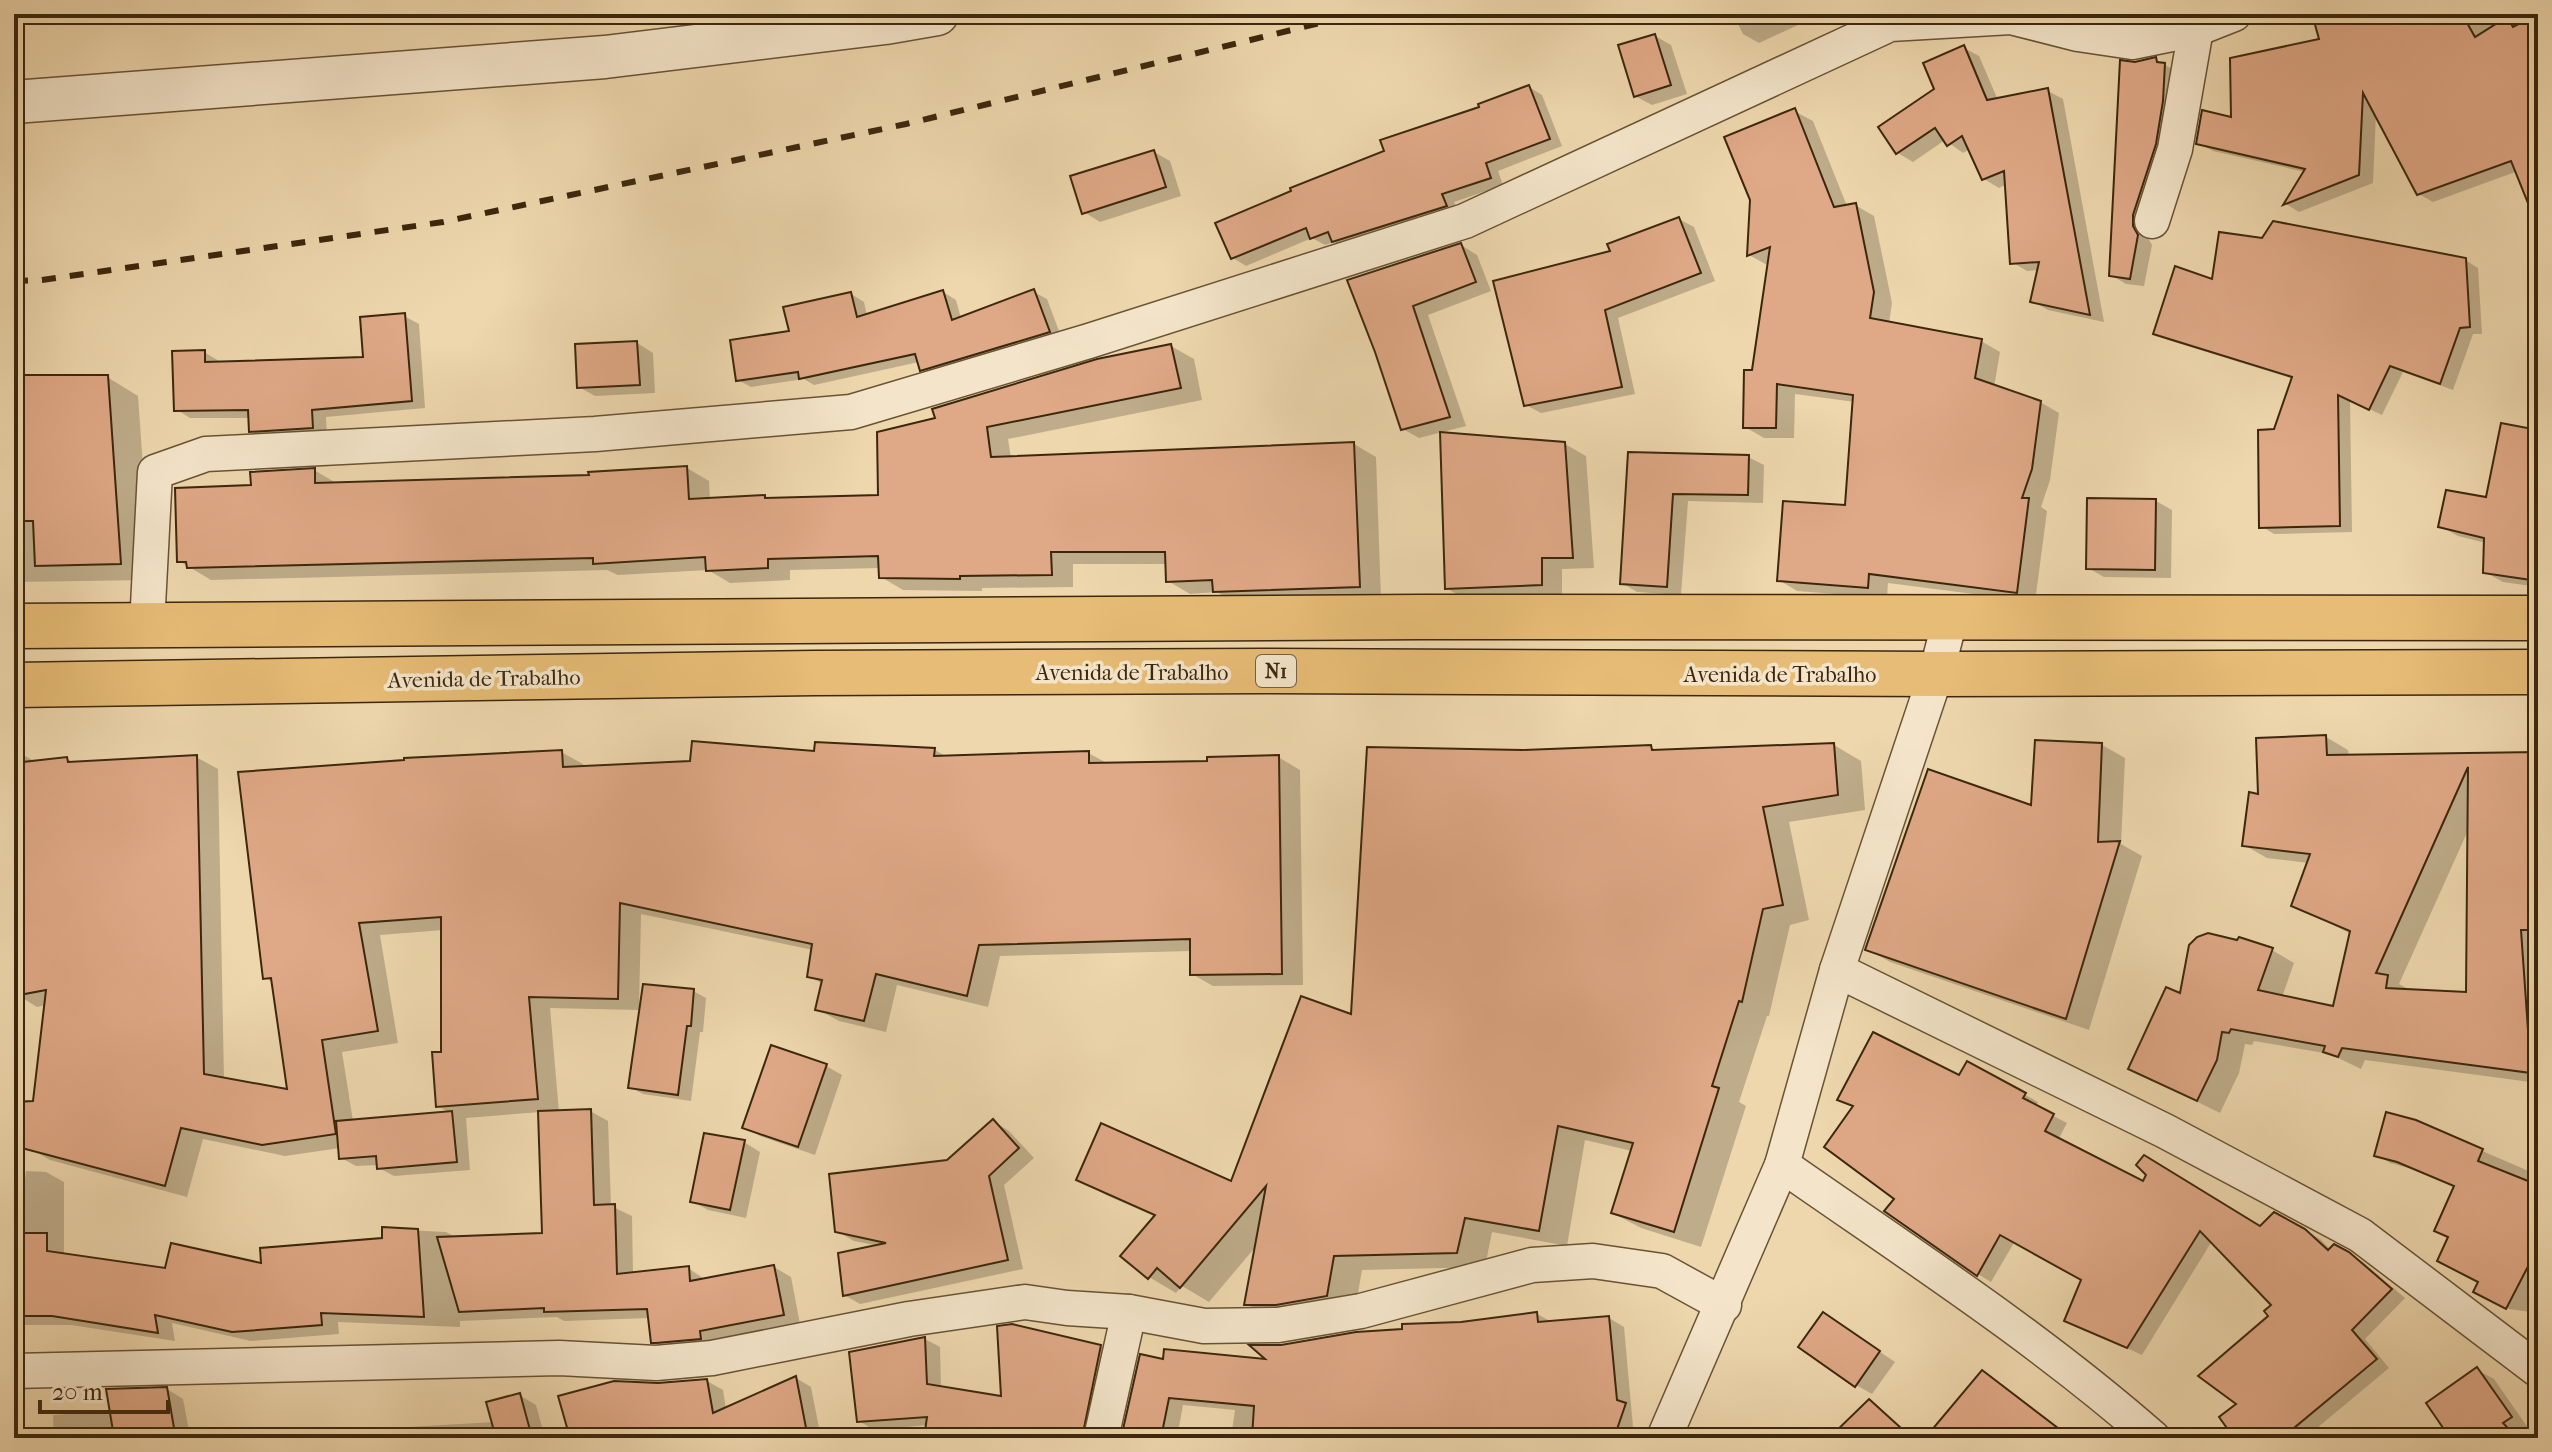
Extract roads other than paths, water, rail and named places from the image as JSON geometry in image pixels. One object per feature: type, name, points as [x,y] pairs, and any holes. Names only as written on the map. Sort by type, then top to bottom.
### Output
[{"type":"highway","points":[[14,626],[1547,616],[2538,618]]},
{"type":"highway","points":[[1541,672],[1547,616]]},
{"type":"highway","points":[[896,673],[898,621]]},
{"type":"highway","name":"Avenida de Trabalho","points":[[14,685],[896,673],[2538,672]]},
{"type":"street","points":[[14,102],[605,57],[937,14]]},
{"type":"street","points":[[147,625],[155,472],[206,454],[595,434],[851,412],[1089,341],[1465,221],[1890,24],[2011,17],[2078,34],[2132,42],[2196,29],[2234,14]]},
{"type":"street","points":[[2152,221],[2175,149],[2196,29]]},
{"type":"street","points":[[1664,1438],[1782,1165],[1837,970],[1936,674],[1951,616]]},
{"type":"street","points":[[1837,970],[2165,1131],[2360,1235],[2538,1370]]},
{"type":"street","points":[[1782,1165],[2097,1388],[2153,1438]]},
{"type":"street","points":[[14,1371],[559,1358],[656,1363],[712,1358],[985,1306],[1025,1302],[1129,1312],[1204,1326],[1278,1325],[1361,1311],[1532,1265],[1593,1261],[1662,1271],[1724,1305]]},
{"type":"street","points":[[1101,1438],[1129,1312]]},
{"type":"railway","points":[[14,281],[42,280],[443,222],[906,124],[1357,14]]}]
